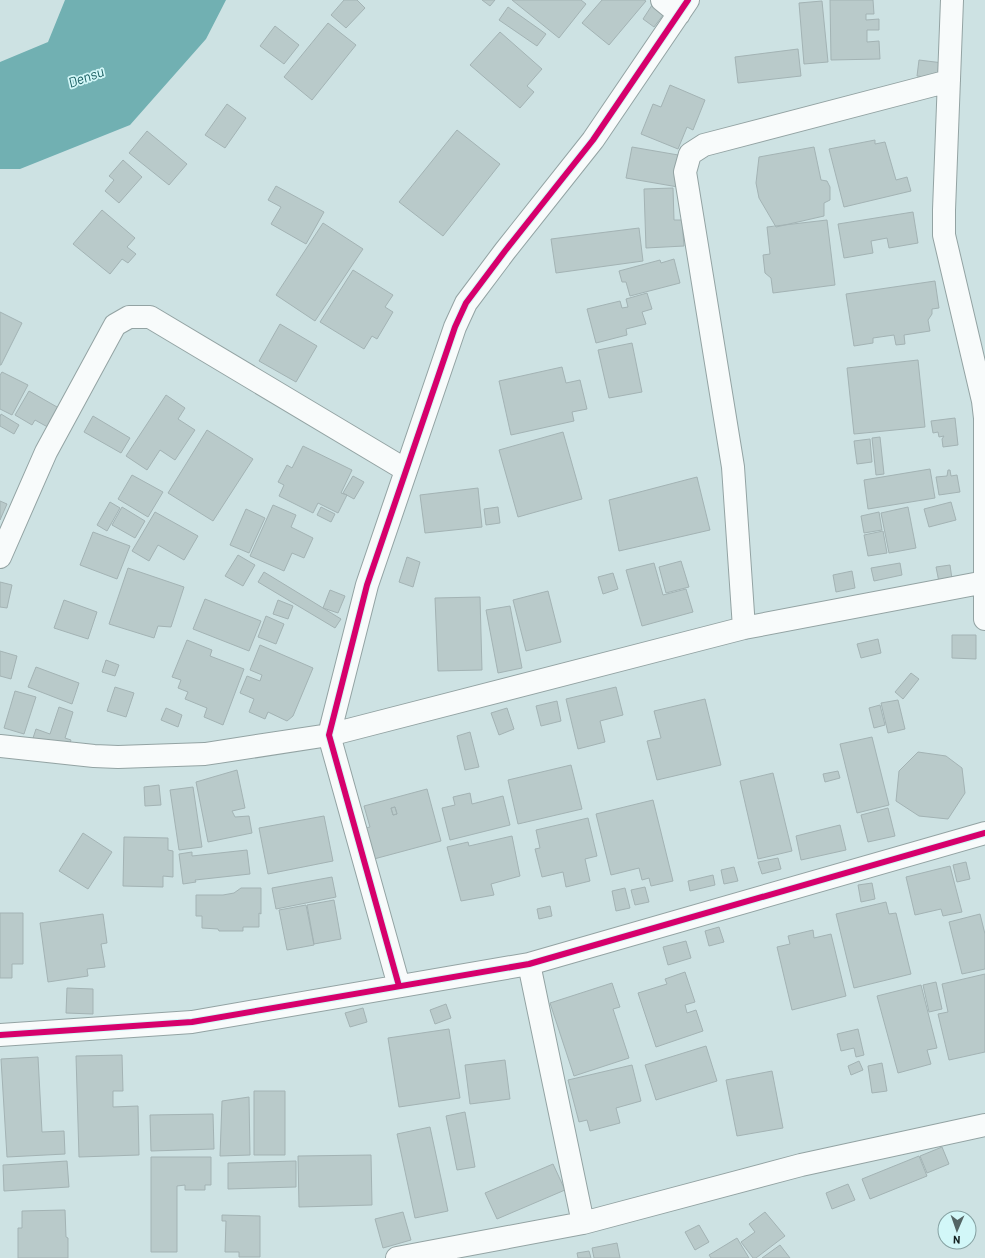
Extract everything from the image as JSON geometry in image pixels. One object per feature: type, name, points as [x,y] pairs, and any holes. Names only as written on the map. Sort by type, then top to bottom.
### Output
[{"type":"street","points":[[399,986],[329,735],[367,585],[455,327],[466,303],[593,140],[684,7],[662,0]]},
{"type":"street","points":[[952,0],[944,235],[983,401],[985,418],[985,619]]},
{"type":"street","points":[[744,628],[733,468],[685,172],[690,154],[704,145],[949,82]]},
{"type":"street","points":[[0,557],[53,439],[115,325],[129,318],[150,317],[406,470]]},
{"type":"street","points":[[0,746],[94,756],[118,757],[205,754],[329,735],[744,628],[985,582]]},
{"type":"street","points":[[0,1035],[192,1022],[529,964],[985,833]]},
{"type":"street","points":[[529,964],[583,1223]]},
{"type":"street","points":[[397,1258],[583,1223],[800,1165],[985,1125]]},
{"type":"water","name":"Densu","points":[[65,0],[226,0],[206,39],[130,125],[20,169],[0,169],[0,62],[48,42]]},
{"type":"building","points":[[344,0],[357,0],[365,8],[346,28],[331,15]]},
{"type":"building","points":[[482,0],[495,0],[490,6]]},
{"type":"building","points":[[512,0],[581,0],[586,4],[559,38]]},
{"type":"building","points":[[602,0],[646,1],[609,45],[582,23]]},
{"type":"building","points":[[830,0],[873,0],[874,14],[866,14],[866,20],[879,19],[879,30],[867,30],[867,42],[879,41],[880,59],[831,60]]},
{"type":"building","points":[[822,1],[828,62],[804,64],[799,3]]},
{"type":"building","points":[[654,2],[666,11],[654,27],[643,19]]},
{"type":"building","points":[[508,7],[546,34],[537,46],[499,20]]},
{"type":"building","points":[[328,23],[356,45],[312,100],[284,77]]},
{"type":"building","points":[[275,26],[299,45],[284,64],[260,46]]},
{"type":"building","points":[[500,32],[542,69],[527,86],[534,92],[520,108],[470,65]]},
{"type":"building","points":[[798,49],[801,76],[738,83],[735,57]]},
{"type":"building","points":[[919,60],[943,63],[941,79],[917,76]]},
{"type":"building","points":[[670,85],[705,100],[693,130],[687,127],[678,149],[641,134],[653,104],[661,107]]},
{"type":"building","points":[[227,104],[246,118],[225,148],[205,135]]},
{"type":"building","points":[[457,130],[500,164],[443,236],[399,202]]},
{"type":"building","points":[[147,131],[187,164],[169,185],[129,153]]},
{"type":"building","points":[[875,140],[875,144],[885,142],[896,180],[907,177],[911,191],[844,207],[829,149]]},
{"type":"building","points":[[632,147],[684,156],[678,187],[626,178]]},
{"type":"building","points":[[814,147],[821,180],[827,181],[830,187],[830,200],[824,203],[824,216],[776,227],[759,198],[756,183],[759,157]]},
{"type":"building","points":[[123,160],[142,177],[119,203],[105,191],[114,180],[109,176]]},
{"type":"building","points":[[276,186],[324,212],[306,244],[271,224],[281,207],[268,200]]},
{"type":"building","points":[[673,188],[674,220],[682,220],[684,246],[646,248],[644,189]]},
{"type":"building","points":[[102,210],[135,238],[127,247],[136,254],[128,263],[122,259],[110,274],[73,244]]},
{"type":"building","points":[[913,212],[918,243],[889,248],[887,238],[871,241],[873,253],[844,258],[838,224]]},
{"type":"building","points":[[827,220],[835,285],[773,293],[771,278],[765,273],[763,255],[770,254],[767,227]]},
{"type":"building","points":[[323,223],[363,249],[315,321],[276,295]]},
{"type":"building","points":[[639,228],[643,261],[556,273],[551,239]]},
{"type":"building","points":[[674,259],[680,283],[630,296],[626,282],[622,282],[619,271],[660,260],[661,263]]},
{"type":"building","points":[[353,270],[393,295],[385,307],[393,312],[377,339],[372,336],[364,349],[320,322]]},
{"type":"building","points":[[935,281],[939,308],[932,309],[932,314],[928,320],[930,331],[904,335],[905,344],[896,345],[894,335],[873,338],[873,343],[854,346],[846,294]]},
{"type":"building","points":[[647,293],[652,309],[642,312],[646,324],[626,329],[627,335],[596,343],[587,309],[620,301],[622,308],[628,307],[626,299]]},
{"type":"building","points":[[0,312],[22,323],[1,365],[0,365]]},
{"type":"building","points":[[280,324],[317,346],[296,382],[259,361]]},
{"type":"building","points":[[632,343],[642,392],[609,398],[598,350]]},
{"type":"building","points":[[918,360],[925,427],[854,434],[847,368]]},
{"type":"building","points":[[562,367],[566,383],[580,380],[587,409],[572,412],[574,421],[511,435],[499,381]]},
{"type":"building","points":[[2,372],[28,385],[12,415],[0,409],[0,375]]},
{"type":"building","points":[[29,391],[64,411],[53,430],[35,420],[32,425],[15,415]]},
{"type":"building","points":[[166,395],[185,408],[178,419],[195,430],[175,460],[160,450],[147,470],[126,456]]},
{"type":"building","points":[[1,414],[19,425],[14,434],[0,426]]},
{"type":"building","points":[[93,416],[130,438],[121,453],[84,432]]},
{"type":"building","points":[[955,418],[958,445],[943,447],[942,439],[944,436],[939,437],[938,432],[933,433],[931,421]]},
{"type":"building","points":[[207,430],[253,459],[213,521],[168,493]]},
{"type":"building","points":[[563,432],[582,499],[518,517],[499,450]]},
{"type":"building","points":[[880,437],[884,474],[876,475],[872,438]]},
{"type":"building","points":[[870,439],[872,462],[857,464],[854,441]]},
{"type":"building","points":[[303,446],[352,470],[341,493],[347,495],[338,513],[318,503],[313,513],[279,496],[284,485],[278,482],[287,465],[292,468]]},
{"type":"building","points":[[930,469],[935,498],[868,509],[864,480]]},
{"type":"building","points":[[948,470],[950,470],[951,476],[957,475],[960,492],[939,495],[936,477],[947,476]]},
{"type":"building","points":[[132,475],[163,492],[148,517],[118,499]]},
{"type":"building","points":[[353,476],[364,482],[354,499],[343,493]]},
{"type":"building","points":[[697,477],[710,530],[619,551],[609,500]]},
{"type":"building","points":[[478,488],[482,527],[425,533],[420,495]]},
{"type":"building","points":[[0,501],[7,504],[0,520]]},
{"type":"building","points":[[110,502],[120,508],[107,531],[97,525]]},
{"type":"building","points":[[951,502],[956,520],[929,527],[924,509]]},
{"type":"building","points":[[273,505],[296,515],[291,527],[313,538],[304,558],[292,553],[284,571],[250,556]]},
{"type":"building","points":[[122,507],[145,521],[135,538],[112,525]]},
{"type":"building","points":[[321,507],[335,514],[331,522],[317,515]]},
{"type":"building","points":[[498,507],[500,523],[486,525],[484,509]]},
{"type":"building","points":[[908,507],[916,548],[889,553],[881,513]]},
{"type":"building","points":[[246,509],[265,518],[249,553],[230,545]]},
{"type":"building","points":[[155,512],[198,536],[184,560],[158,545],[149,561],[132,551]]},
{"type":"building","points":[[879,512],[882,530],[864,533],[861,516]]},
{"type":"building","points":[[883,531],[887,553],[868,556],[864,535]]},
{"type":"building","points":[[93,532],[130,546],[117,579],[80,565]]},
{"type":"building","points":[[238,555],[255,565],[243,586],[225,576]]},
{"type":"building","points":[[407,557],[420,562],[413,587],[399,582]]},
{"type":"building","points":[[681,561],[689,587],[666,593],[659,567]]},
{"type":"building","points":[[654,563],[663,595],[686,589],[693,612],[642,626],[626,570]]},
{"type":"building","points":[[900,563],[902,575],[874,581],[871,568]]},
{"type":"building","points":[[950,565],[952,579],[939,582],[936,567]]},
{"type":"building","points":[[128,568],[184,587],[171,627],[158,626],[154,638],[109,624]]},
{"type":"building","points":[[852,571],[855,588],[836,592],[833,575]]},
{"type":"building","points":[[264,572],[341,619],[335,628],[258,582]]},
{"type":"building","points":[[613,573],[618,589],[603,594],[598,577]]},
{"type":"building","points":[[0,582],[12,585],[7,608],[0,607]]},
{"type":"building","points":[[330,590],[345,596],[338,613],[323,608]]},
{"type":"building","points":[[548,591],[561,642],[526,651],[513,600]]},
{"type":"building","points":[[480,597],[482,670],[438,671],[435,598]]},
{"type":"building","points":[[205,599],[261,621],[249,651],[193,629]]},
{"type":"building","points":[[64,600],[97,612],[88,639],[54,628]]},
{"type":"building","points":[[278,600],[293,606],[288,619],[273,614]]},
{"type":"building","points":[[510,606],[522,668],[498,673],[486,610]]},
{"type":"building","points":[[266,616],[284,624],[276,644],[258,637]]},
{"type":"building","points":[[952,635],[976,635],[976,659],[952,658]]},
{"type":"building","points":[[878,639],[881,653],[861,658],[857,644]]},
{"type":"building","points":[[187,640],[212,650],[210,656],[244,669],[223,725],[204,717],[207,708],[185,699],[188,692],[178,688],[181,680],[172,677]]},
{"type":"building","points":[[260,645],[313,668],[293,716],[287,721],[268,712],[265,719],[249,712],[254,699],[240,693],[247,676],[260,681],[262,675],[250,670]]},
{"type":"building","points":[[0,651],[17,656],[11,679],[0,676]]},
{"type":"building","points":[[106,660],[119,665],[115,676],[102,672]]},
{"type":"building","points":[[36,667],[79,683],[72,704],[28,687]]},
{"type":"building","points":[[911,673],[919,679],[903,699],[895,692]]},
{"type":"building","points":[[115,687],[134,693],[126,717],[107,711]]},
{"type":"building","points":[[616,687],[623,715],[600,721],[605,742],[578,749],[566,699]]},
{"type":"building","points":[[15,691],[36,697],[24,734],[4,728]]},
{"type":"building","points":[[705,699],[721,765],[657,780],[647,741],[661,738],[654,711]]},
{"type":"building","points":[[898,700],[905,729],[888,733],[881,703]]},
{"type":"building","points":[[557,701],[561,721],[541,726],[536,706]]},
{"type":"building","points":[[880,705],[885,725],[874,728],[869,708]]},
{"type":"building","points":[[59,707],[73,712],[65,738],[71,740],[68,749],[33,738],[36,729],[50,734]]},
{"type":"building","points":[[166,708],[182,715],[178,727],[161,720]]},
{"type":"building","points":[[507,708],[514,729],[499,735],[491,713]]},
{"type":"building","points":[[470,732],[479,767],[465,770],[457,736]]},
{"type":"building","points":[[872,737],[889,805],[857,813],[840,744]]},
{"type":"building","points":[[918,752],[946,756],[962,768],[965,793],[948,819],[919,816],[896,801],[899,771]]},
{"type":"building","points":[[571,765],[582,809],[518,824],[508,780]]},
{"type":"building","points":[[237,770],[245,808],[232,811],[235,817],[249,816],[252,833],[208,842],[196,782]]},
{"type":"building","points":[[838,771],[840,778],[825,782],[823,774]]},
{"type":"building","points":[[773,773],[792,851],[758,859],[740,781]]},
{"type":"building","points":[[159,785],[161,805],[145,806],[144,787]]},
{"type":"building","points":[[193,787],[202,847],[179,850],[170,790]]},
{"type":"building","points":[[427,789],[441,841],[374,859],[366,828],[370,827],[364,806]],"holes":[[[395,807],[397,814],[393,815],[391,808]]]},
{"type":"building","points":[[470,793],[472,804],[503,796],[510,825],[450,840],[442,808],[455,805],[453,797]]},
{"type":"building","points":[[653,800],[673,881],[651,886],[649,878],[642,880],[639,868],[611,875],[596,814]]},
{"type":"building","points":[[395,807],[397,814],[393,815],[391,808]]},
{"type":"building","points":[[888,808],[895,836],[868,842],[861,815]]},
{"type":"building","points":[[324,816],[333,861],[268,874],[259,828]]},
{"type":"building","points":[[588,818],[597,856],[585,859],[590,881],[566,887],[563,872],[542,877],[535,849],[540,848],[536,830]]},
{"type":"building","points":[[840,825],[846,850],[801,860],[796,836]]},
{"type":"building","points":[[83,833],[112,852],[88,889],[59,871]]},
{"type":"building","points":[[512,836],[520,876],[491,884],[494,895],[461,901],[447,847],[468,842],[469,846]]},
{"type":"building","points":[[124,837],[168,838],[168,850],[173,851],[173,877],[163,876],[163,887],[123,886]]},
{"type":"building","points":[[247,850],[250,874],[195,880],[196,882],[183,884],[179,854],[192,852],[192,856]]},
{"type":"building","points":[[778,858],[781,869],[762,874],[758,862]]},
{"type":"building","points":[[966,862],[970,879],[957,882],[953,865]]},
{"type":"building","points":[[950,866],[962,912],[943,916],[941,909],[915,915],[906,877]]},
{"type":"building","points":[[734,867],[738,881],[724,884],[721,870]]},
{"type":"building","points":[[713,875],[715,885],[690,891],[688,881]]},
{"type":"building","points":[[332,877],[336,897],[276,909],[272,888]]},
{"type":"building","points":[[872,883],[875,899],[861,902],[858,885]]},
{"type":"building","points":[[645,887],[649,902],[635,905],[631,890]]},
{"type":"building","points":[[241,888],[261,888],[261,914],[259,913],[259,927],[243,927],[243,931],[219,931],[218,929],[202,928],[202,916],[196,916],[196,895],[223,895],[234,893]]},
{"type":"building","points":[[625,888],[630,908],[616,911],[612,891]]},
{"type":"building","points":[[334,900],[341,939],[314,944],[307,905]]},
{"type":"building","points":[[886,902],[889,914],[896,913],[911,974],[854,988],[836,914]]},
{"type":"building","points":[[306,905],[314,945],[287,950],[279,910]]},
{"type":"building","points":[[550,906],[552,916],[539,919],[537,909]]},
{"type":"building","points":[[0,913],[23,913],[23,964],[12,964],[12,978],[0,978]]},
{"type":"building","points":[[103,914],[107,943],[101,944],[105,967],[87,969],[88,976],[48,982],[40,923]]},
{"type":"building","points":[[980,914],[985,934],[985,969],[962,974],[949,922]]},
{"type":"building","points":[[719,927],[724,942],[709,946],[705,931]]},
{"type":"building","points":[[813,930],[814,938],[831,934],[846,996],[792,1010],[777,947],[790,944],[788,936]]},
{"type":"building","points":[[686,941],[691,958],[668,965],[663,947]]},
{"type":"building","points":[[685,972],[695,1002],[685,1005],[687,1013],[696,1010],[703,1031],[656,1047],[638,993],[667,984],[665,979]]},
{"type":"building","points":[[985,974],[985,1052],[949,1060],[938,1014],[948,1012],[942,984]]},
{"type":"building","points":[[936,982],[942,1009],[929,1012],[923,985]]},
{"type":"building","points":[[612,983],[620,1007],[613,1009],[629,1058],[574,1076],[550,1003]]},
{"type":"building","points":[[921,985],[937,1048],[927,1050],[931,1064],[898,1073],[877,996]]},
{"type":"building","points":[[67,988],[93,989],[93,1014],[66,1013]]},
{"type":"building","points":[[446,1004],[451,1018],[435,1024],[430,1010]]},
{"type":"building","points":[[363,1008],[367,1022],[350,1027],[345,1013]]},
{"type":"building","points":[[449,1029],[460,1098],[399,1107],[388,1038]]},
{"type":"building","points":[[858,1029],[864,1055],[856,1057],[854,1048],[841,1051],[837,1034]]},
{"type":"building","points":[[706,1046],[717,1081],[656,1100],[645,1065]]},
{"type":"building","points":[[122,1055],[123,1091],[113,1091],[113,1107],[138,1106],[139,1155],[79,1157],[76,1056]]},
{"type":"building","points":[[38,1057],[42,1132],[64,1131],[65,1154],[7,1157],[1,1059]]},
{"type":"building","points":[[505,1060],[510,1099],[470,1104],[465,1065]]},
{"type":"building","points":[[859,1061],[863,1070],[851,1075],[848,1066]]},
{"type":"building","points":[[882,1063],[887,1091],[872,1093],[868,1066]]},
{"type":"building","points":[[632,1065],[641,1101],[616,1108],[620,1123],[590,1131],[587,1120],[579,1122],[568,1080]]},
{"type":"building","points":[[772,1071],[783,1128],[737,1136],[726,1080]]},
{"type":"building","points":[[254,1091],[285,1091],[285,1155],[254,1155]]},
{"type":"building","points":[[249,1097],[250,1155],[220,1156],[222,1101]]},
{"type":"building","points":[[465,1112],[475,1167],[457,1170],[446,1116]]},
{"type":"building","points":[[213,1114],[214,1149],[151,1151],[150,1115]]},
{"type":"building","points":[[430,1127],[448,1211],[415,1218],[397,1134]]},
{"type":"building","points":[[942,1147],[949,1164],[927,1173],[920,1156]]},
{"type":"building","points":[[371,1155],[372,1205],[299,1207],[298,1156]]},
{"type":"building","points":[[919,1156],[927,1176],[870,1199],[862,1179]]},
{"type":"building","points":[[151,1157],[211,1157],[211,1185],[205,1185],[205,1190],[185,1190],[185,1185],[177,1186],[177,1252],[151,1252]]},
{"type":"building","points":[[67,1161],[69,1187],[4,1191],[3,1165]]},
{"type":"building","points":[[296,1161],[296,1187],[228,1189],[228,1163]]},
{"type":"building","points":[[553,1164],[565,1190],[497,1219],[485,1193]]},
{"type":"building","points":[[848,1184],[855,1200],[832,1209],[826,1193]]},
{"type":"building","points":[[65,1210],[66,1237],[68,1238],[68,1258],[18,1258],[18,1228],[22,1228],[22,1211]]},
{"type":"building","points":[[403,1212],[411,1240],[383,1248],[375,1219]]},
{"type":"building","points":[[765,1212],[785,1236],[756,1258],[753,1258],[741,1242],[755,1232],[749,1224]]},
{"type":"building","points":[[222,1215],[260,1216],[260,1257],[239,1257],[239,1252],[225,1252],[226,1221],[222,1221]]},
{"type":"building","points":[[699,1225],[709,1242],[695,1250],[685,1232]]},
{"type":"building","points":[[737,1238],[749,1258],[711,1258],[709,1255]]},
{"type":"building","points":[[617,1243],[620,1258],[594,1258],[592,1248]]},
{"type":"building","points":[[780,1245],[790,1258],[762,1258]]},
{"type":"building","points":[[589,1251],[591,1258],[578,1258],[577,1253]]},
{"type":"cycle path","points":[[399,986],[329,735],[367,585],[455,327],[466,303],[593,140],[688,0]]},
{"type":"cycle path","points":[[0,1035],[192,1022],[529,964],[985,833]]}]
